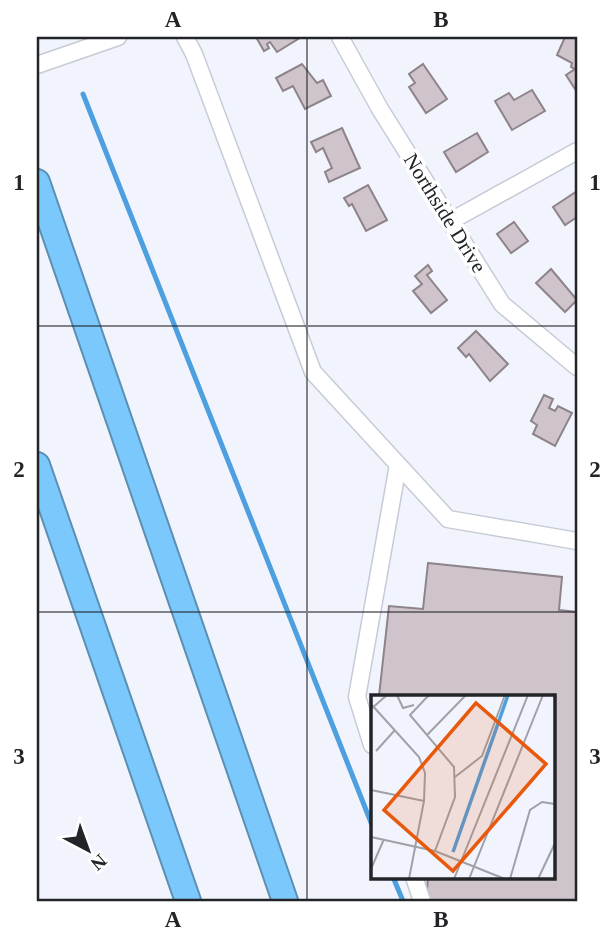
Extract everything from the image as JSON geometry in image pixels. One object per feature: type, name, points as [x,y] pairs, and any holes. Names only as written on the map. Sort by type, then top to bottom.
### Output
[{"type":"highway","points":[[37,182],[285,901]]},
{"type":"highway","points":[[37,466],[188,901]]},
{"type":"highway","points":[[252,806],[291,901]]},
{"type":"street","points":[[37,65],[118,37]]},
{"type":"street","points":[[185,37],[194,54],[313,372],[448,519],[577,541]]},
{"type":"street","name":"Northside Drive","points":[[340,37],[449,222],[502,304],[577,367]]},
{"type":"street","points":[[449,222],[577,151]]},
{"type":"street","points":[[371,739],[357,697],[398,466]]},
{"type":"street","points":[[414,878],[422,901]]},
{"type":"building","points":[[256,37],[298,39],[277,52],[270,42],[267,44],[269,48],[264,51]]},
{"type":"building","points":[[565,37],[577,38],[577,92],[566,75],[575,69],[571,67],[572,63],[557,55]]},
{"type":"building","points":[[302,64],[317,83],[323,80],[331,96],[305,109],[293,86],[283,91],[276,78]]},
{"type":"building","points":[[423,64],[447,99],[426,113],[409,87],[415,83],[409,74]]},
{"type":"building","points":[[532,90],[545,111],[512,130],[495,101],[509,93],[514,100]]},
{"type":"building","points":[[342,128],[360,168],[329,182],[325,172],[332,168],[323,148],[316,152],[311,142]]},
{"type":"building","points":[[477,133],[488,152],[456,172],[444,152]]},
{"type":"building","points":[[368,185],[387,220],[366,231],[352,204],[349,206],[344,198]]},
{"type":"building","points":[[577,191],[577,217],[565,225],[553,207]]},
{"type":"building","points":[[514,222],[528,241],[511,253],[497,234]]},
{"type":"building","points":[[428,265],[432,271],[427,275],[447,300],[431,313],[413,291],[422,284],[415,276]]},
{"type":"building","points":[[551,269],[577,300],[565,312],[536,283]]},
{"type":"building","points":[[476,331],[508,364],[490,381],[469,354],[466,357],[458,348]]},
{"type":"building","points":[[544,395],[553,399],[549,408],[555,411],[558,406],[572,413],[555,446],[533,434],[537,425],[531,421]]},
{"type":"building","points":[[428,563],[562,577],[559,610],[577,612],[577,901],[430,901],[428,878],[554,878],[554,695],[379,695],[389,606],[423,609]]},
{"type":"waterway","points":[[83,94],[371,822]]},
{"type":"waterway","points":[[393,878],[403,901]]}]
